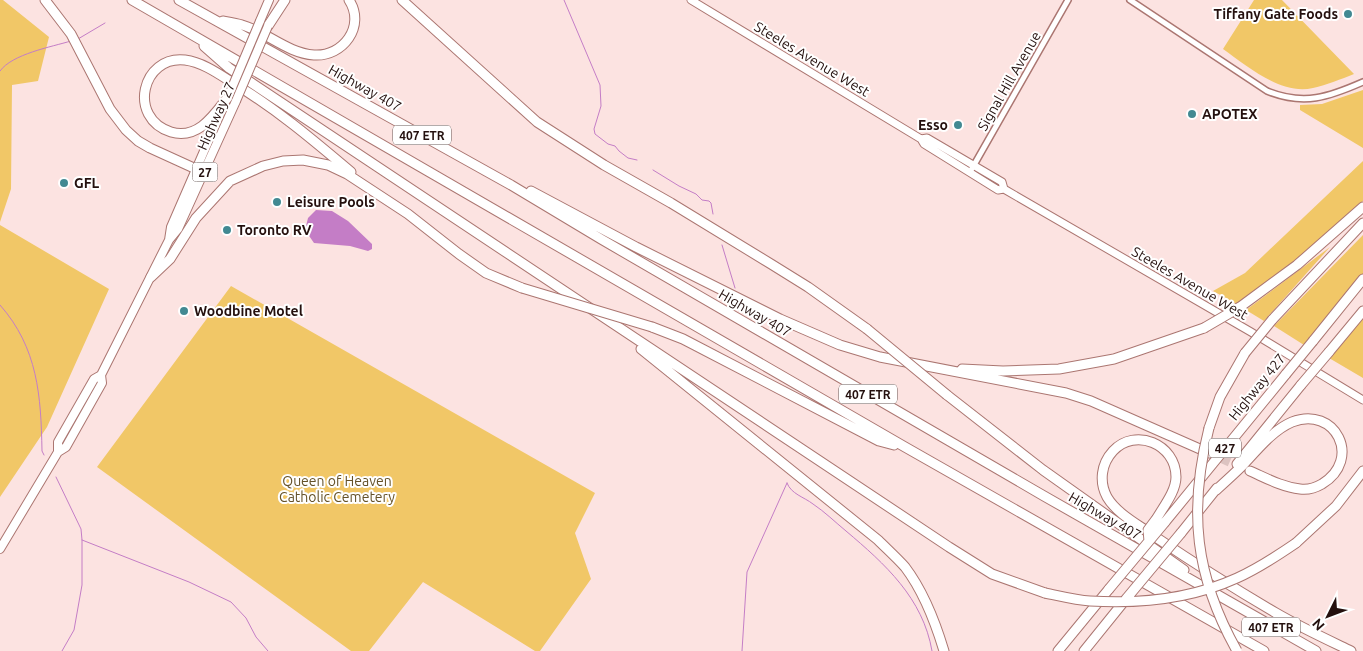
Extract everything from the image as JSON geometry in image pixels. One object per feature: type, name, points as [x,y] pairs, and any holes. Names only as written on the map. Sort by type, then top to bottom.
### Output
[{"type":"highway","points":[[45,0],[71,34],[110,109],[126,130],[150,148],[201,170]]},
{"type":"highway","name":"407 ETR","points":[[132,0],[905,447],[1264,651]]},
{"type":"highway","name":"Highway 407","points":[[179,0],[511,185],[1316,651]]},
{"type":"highway","points":[[268,26],[285,0]]},
{"type":"highway","points":[[213,19],[243,25],[294,50],[311,55],[322,55],[333,52],[344,45],[352,35],[355,24],[353,6],[349,0]]},
{"type":"highway","points":[[402,0],[537,122],[604,165],[671,203],[808,287],[867,329],[1043,470],[1227,601]]},
{"type":"highway","points":[[193,36],[229,68],[758,421],[992,574],[1045,593],[1088,601],[1138,602],[1186,595],[1236,579],[1269,561],[1296,543],[1336,506],[1363,471]]},
{"type":"highway","points":[[228,97],[203,126],[191,132],[177,134],[162,129],[151,120],[145,106],[144,94],[146,84],[154,72],[168,62],[185,60],[201,64],[256,96],[296,125],[371,188]]},
{"type":"highway","points":[[151,277],[170,259],[196,218],[230,181],[263,166],[283,162],[304,160],[328,165],[371,188],[486,273],[522,288],[652,327],[683,339],[879,441],[905,447]]},
{"type":"highway","points":[[511,185],[535,192],[645,252],[780,319],[840,345],[880,357],[1066,393],[1091,401],[1209,453]]},
{"type":"highway","points":[[942,370],[1059,370],[1114,359],[1204,328],[1240,307],[1297,265],[1363,207]]},
{"type":"highway","points":[[1237,651],[1224,628],[1213,601],[1204,573],[1199,544],[1196,515],[1198,485],[1202,456],[1209,428],[1220,397],[1245,353],[1272,320],[1363,223]]},
{"type":"highway","name":"Highway 427","points":[[1161,520],[1286,374],[1363,279]]},
{"type":"highway","name":"427","points":[[1084,651],[1363,311]]},
{"type":"highway","points":[[623,331],[644,351],[878,540],[905,567],[923,596],[936,622],[944,651]]},
{"type":"highway","points":[[1215,490],[1272,436],[1290,423],[1305,418],[1320,420],[1332,427],[1339,437],[1343,452],[1339,469],[1330,479],[1316,487],[1302,490],[1285,486],[1250,471]]},
{"type":"highway","points":[[1058,651],[1149,541],[1148,530],[1161,520],[1173,490],[1176,477],[1170,456],[1162,447],[1141,439],[1122,444],[1113,450],[1103,468],[1102,482],[1108,498],[1120,512],[1181,554],[1278,614],[1351,651]]},
{"type":"main road","name":"Highway 27","points":[[201,170],[228,97],[269,0]]},
{"type":"main road","name":"Highway 27","points":[[0,549],[58,452],[58,442],[70,419],[94,379],[101,375],[151,277],[169,240],[171,227],[236,102],[279,0]]},
{"type":"main road","name":"Steeles Avenue West","points":[[691,0],[921,139],[927,138],[972,169],[1002,182],[1004,189],[1251,332],[1363,400]]},
{"type":"street","name":"Signal Hill Avenue","points":[[972,169],[1068,0]]},
{"type":"street","points":[[1130,0],[1268,91],[1279,96],[1294,99],[1319,97],[1345,90],[1363,82]]},
{"type":"green space","points":[[0,0],[3,0],[49,37],[38,81],[12,85],[11,189],[0,222]]},
{"type":"green space","points":[[1254,0],[1282,0],[1354,74],[1313,88],[1289,88],[1265,78],[1223,49]]},
{"type":"green space","points":[[1363,90],[1363,148],[1300,110],[1300,105],[1322,104]]},
{"type":"green space","points":[[1363,161],[1363,201],[1293,263],[1237,304],[1213,291],[1245,273]]},
{"type":"green space","points":[[0,225],[109,289],[47,427],[0,497]]},
{"type":"green space","points":[[1363,235],[1363,274],[1304,345],[1274,326]]},
{"type":"green space","points":[[1330,247],[1264,321],[1246,310]]},
{"type":"green space","name":"Queen of Heaven Catholic Cemetery","points":[[231,286],[595,493],[575,533],[591,579],[540,651],[535,651],[423,582],[369,651],[351,651],[97,467]]},
{"type":"green space","points":[[1363,316],[1363,378],[1329,358]]},
{"type":"shaded area","points":[[316,210],[332,211],[348,221],[372,244],[372,249],[368,251],[350,246],[314,243],[305,230],[308,218]]},
{"type":"waterway","points":[[564,0],[600,85],[601,106],[594,129],[595,134],[608,144],[615,146],[628,158],[637,160]]},
{"type":"waterway","points":[[78,39],[105,23]]},
{"type":"waterway","points":[[0,71],[13,60],[22,56],[71,41]]},
{"type":"waterway","points":[[653,170],[696,194],[702,200],[709,201],[713,214]]},
{"type":"waterway","points":[[722,245],[735,288]]},
{"type":"waterway","points":[[0,305],[13,321],[30,356],[38,392],[42,451],[44,455]]},
{"type":"waterway","points":[[56,477],[81,529],[82,540],[82,585],[74,630],[62,651]]},
{"type":"waterway","points":[[787,483],[795,493],[822,510],[888,569],[911,598],[927,632],[932,651]]},
{"type":"waterway","points":[[742,651],[747,572],[787,483]]},
{"type":"waterway","points":[[82,540],[189,582],[231,602],[246,618],[256,637],[268,651]]},
{"type":"tunnel","points":[[1209,453],[1250,471]]},
{"type":"place","name":"Tiffany Gate Foods","points":[[1348,14]]},
{"type":"place","name":"APOTEX","points":[[1192,114]]},
{"type":"place","name":"Esso","points":[[958,125]]},
{"type":"place","name":"GFL","points":[[64,183]]},
{"type":"place","name":"Leisure Pools","points":[[277,202]]},
{"type":"place","name":"Toronto RV","points":[[227,230]]},
{"type":"place","name":"Woodbine Motel","points":[[184,311]]}]
